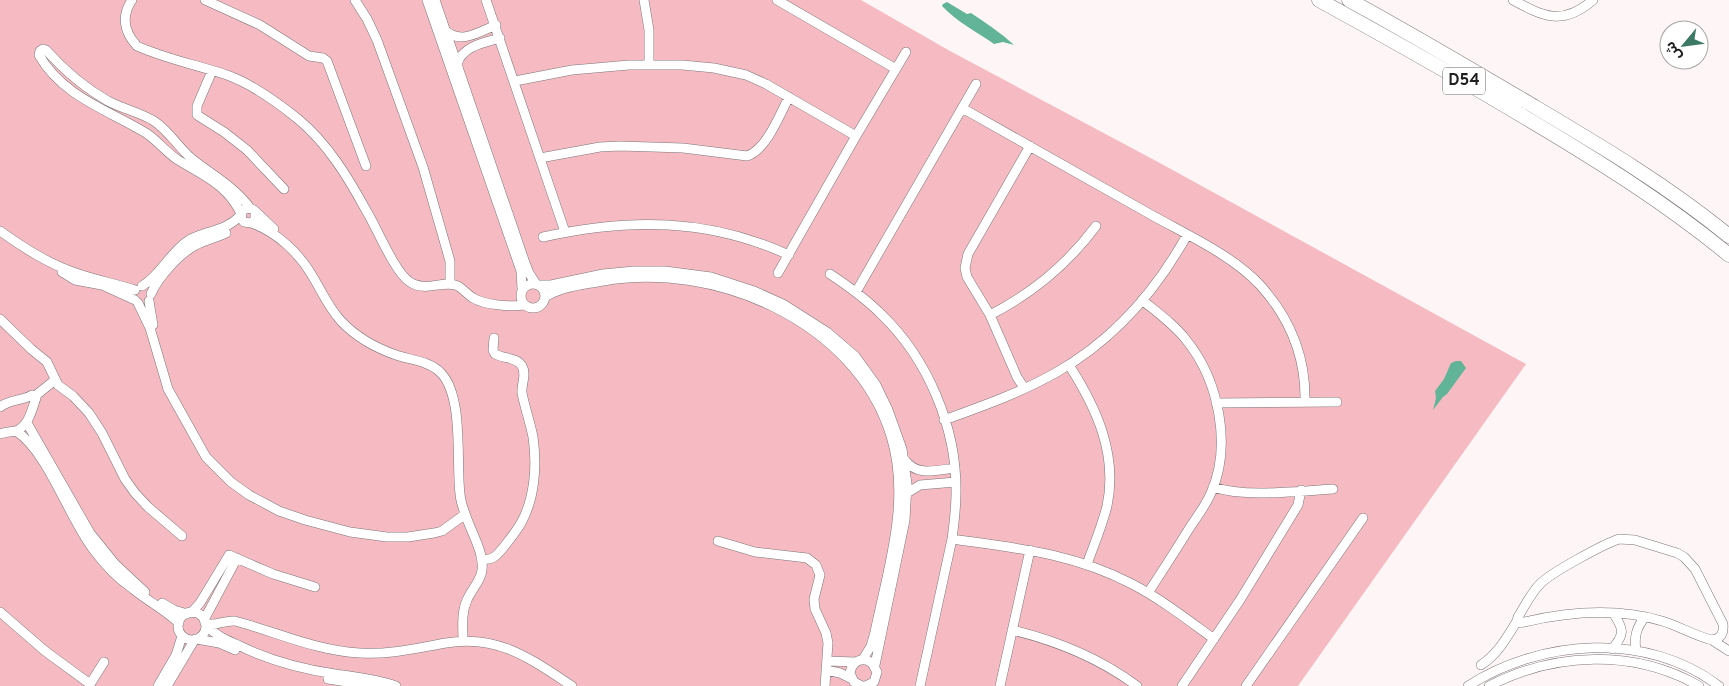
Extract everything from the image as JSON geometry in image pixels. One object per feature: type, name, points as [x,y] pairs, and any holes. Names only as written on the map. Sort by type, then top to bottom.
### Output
[{"type":"highway","name":"D54","points":[[1319,0],[1467,83],[1606,167],[1659,201],[1729,255]]},
{"type":"highway","name":"D54","points":[[1349,0],[1615,155],[1667,189],[1729,236]]},
{"type":"street","points":[[132,0],[127,8],[125,22],[128,35],[137,46],[228,76],[272,100],[322,141],[346,174],[406,279],[416,285],[450,284],[460,287],[479,301],[514,306],[524,305],[530,308],[537,307],[545,297],[544,290],[529,273],[524,260],[435,0]]},
{"type":"street","points":[[205,0],[260,25],[309,56],[323,58],[327,61],[366,166]]},
{"type":"street","points":[[355,0],[377,40],[423,167],[450,261],[450,284]]},
{"type":"street","points":[[427,0],[520,270],[521,300],[524,305]]},
{"type":"street","points":[[486,0],[565,232]]},
{"type":"street","points":[[644,0],[649,30],[649,64]]},
{"type":"street","points":[[777,0],[896,69]]},
{"type":"street","points":[[1512,0],[1538,13],[1555,16],[1577,12],[1593,0]]},
{"type":"street","points":[[445,30],[456,36],[464,37],[496,25]]},
{"type":"street","points":[[457,64],[463,52],[500,38]]},
{"type":"street","points":[[253,210],[255,220],[245,219],[194,238],[184,244],[134,295],[154,334],[173,386],[211,453],[215,466],[240,489],[269,506],[305,520],[350,532],[393,537],[426,535],[442,531],[464,511],[465,494],[462,418],[455,388],[447,373],[435,362],[383,344],[350,324],[335,307],[318,275],[307,260],[237,193],[186,153],[162,127],[146,117],[98,95],[76,79],[46,50],[40,50],[39,55],[46,66],[60,81],[95,107],[144,132],[175,158],[220,185],[231,197],[245,219],[270,232],[301,260],[335,314],[352,331],[386,351],[431,365],[444,376],[450,391],[457,422],[460,494],[464,511],[482,564],[481,576],[464,608],[462,641]]},
{"type":"street","points":[[778,273],[906,52]]},
{"type":"street","points":[[515,81],[572,70],[649,64],[690,65],[736,72],[760,81],[856,136]]},
{"type":"street","points":[[212,71],[196,106],[197,115],[224,132],[247,150],[284,189]]},
{"type":"street","points":[[856,292],[976,84]]},
{"type":"street","points":[[540,158],[580,150],[620,146],[682,148],[747,156],[754,154],[764,143],[789,97]]},
{"type":"street","points":[[962,108],[1242,268],[1260,285],[1278,308],[1293,333],[1305,378],[1306,402]]},
{"type":"street","points":[[1024,388],[1017,377],[990,315],[966,272],[966,258],[1030,146]]},
{"type":"street","points":[[245,219],[243,210],[253,210]]},
{"type":"street","points":[[0,231],[54,265],[145,304],[156,285],[188,250],[203,241],[222,235],[245,219]]},
{"type":"street","points":[[544,237],[565,232],[640,223],[697,227],[732,234],[789,254]]},
{"type":"street","points":[[990,315],[1018,300],[1043,282],[1077,250],[1096,226]]},
{"type":"street","points":[[944,420],[1024,388],[1069,365],[1109,335],[1142,300],[1164,272],[1187,235]]},
{"type":"street","points":[[500,304],[530,283],[551,285],[618,272],[665,271],[696,274],[725,281],[768,296],[799,312],[846,347],[876,385],[888,410],[898,436],[904,460],[907,492],[905,520],[875,665],[877,676],[862,685]]},
{"type":"street","points":[[830,274],[856,292],[886,318],[910,348],[933,389],[951,444],[956,482],[956,505],[952,539],[920,686]]},
{"type":"street","points":[[545,297],[568,287],[632,277],[674,278],[705,283],[734,291],[773,307],[811,330],[846,358],[863,379],[882,412],[894,449],[900,482],[900,503],[896,530],[875,632],[871,646],[851,670],[862,685]]},
{"type":"street","points":[[86,280],[147,288],[154,334]]},
{"type":"street","points":[[1142,300],[1171,324],[1192,348],[1204,368],[1216,403],[1220,426],[1220,451],[1213,487],[1206,503],[1148,593]]},
{"type":"street","points":[[0,319],[47,362],[55,380],[89,413],[125,479],[135,493],[148,507],[182,536]]},
{"type":"street","points":[[481,558],[485,560],[493,558],[518,529],[531,495],[534,473],[534,445],[522,392],[523,369],[517,361],[495,354],[493,350],[494,338]]},
{"type":"street","points":[[1069,365],[1097,415],[1104,434],[1109,460],[1110,482],[1107,504],[1087,564]]},
{"type":"street","points":[[0,408],[10,401],[35,396],[55,380]]},
{"type":"street","points":[[0,395],[10,401]]},
{"type":"street","points":[[0,434],[16,430],[27,422],[36,399],[35,396]]},
{"type":"street","points":[[1216,403],[1337,402]]},
{"type":"street","points":[[27,422],[80,516],[107,555],[123,573],[146,592],[168,607],[198,614],[220,637],[244,648],[317,671],[375,680],[396,686]]},
{"type":"street","points":[[16,430],[26,438],[38,454],[77,526],[99,557],[123,582],[179,623]]},
{"type":"street","points":[[904,460],[915,470],[923,472],[955,468]]},
{"type":"street","points":[[934,471],[935,483]]},
{"type":"street","points":[[907,492],[920,485],[956,482]]},
{"type":"street","points":[[1213,487],[1237,492],[1333,489]]},
{"type":"street","points":[[1182,686],[1214,639],[1297,507],[1301,490]]},
{"type":"street","points":[[1246,686],[1363,518]]},
{"type":"street","points":[[952,539],[1030,550],[1087,564],[1119,577],[1148,593],[1214,639]]},
{"type":"street","points":[[1482,666],[1498,650],[1540,584],[1550,576],[1611,542],[1619,540],[1635,540],[1677,553],[1690,563],[1726,633],[1712,640]]},
{"type":"street","points":[[718,541],[770,554],[803,557],[814,562],[820,575],[814,599],[815,609],[827,638],[825,686]]},
{"type":"street","points":[[1000,686],[1030,550]]},
{"type":"street","points":[[233,556],[198,605],[181,618],[179,630],[182,636],[187,639],[219,644],[286,669],[372,686]]},
{"type":"street","points":[[233,556],[280,576],[315,588]]},
{"type":"street","points":[[167,686],[196,639],[203,635],[205,622],[233,556]]},
{"type":"street","points":[[1526,604],[1537,619]]},
{"type":"street","points":[[0,612],[45,651],[90,685],[104,662]]},
{"type":"street","points":[[1518,621],[1520,623],[1575,613],[1613,613],[1645,617],[1674,625],[1712,640],[1729,651]]},
{"type":"street","points":[[1612,649],[1621,638],[1622,633],[1613,613]]},
{"type":"street","points":[[1636,651],[1634,641],[1636,630],[1645,617]]},
{"type":"street","points":[[205,622],[212,625],[235,621],[298,641],[359,654],[389,654],[462,641],[490,643],[512,649],[533,660],[572,686]]},
{"type":"street","points":[[1012,630],[1043,638],[1072,649],[1108,667],[1137,686]]},
{"type":"street","points":[[158,686],[176,656],[182,636]]},
{"type":"street","points":[[1468,686],[1501,668],[1531,657],[1573,649],[1612,649],[1636,651],[1658,656],[1682,665],[1719,686]]},
{"type":"street","points":[[1489,686],[1540,666],[1565,661],[1598,659],[1631,662],[1654,667],[1675,674],[1699,686]]},
{"type":"street","points":[[827,665],[870,661],[875,665]]},
{"type":"street","points":[[827,665],[862,685]]},
{"type":"shaded area","points":[[0,0],[861,0],[950,51],[1158,162],[1526,364],[1298,686],[0,686]]},
{"type":"shaded area","points":[[947,2],[967,14],[971,13],[1014,45],[1003,42],[994,44],[948,12],[942,6]]},
{"type":"shaded area","points":[[1461,361],[1466,368],[1433,410],[1436,398],[1435,391],[1444,379],[1451,363]]}]
